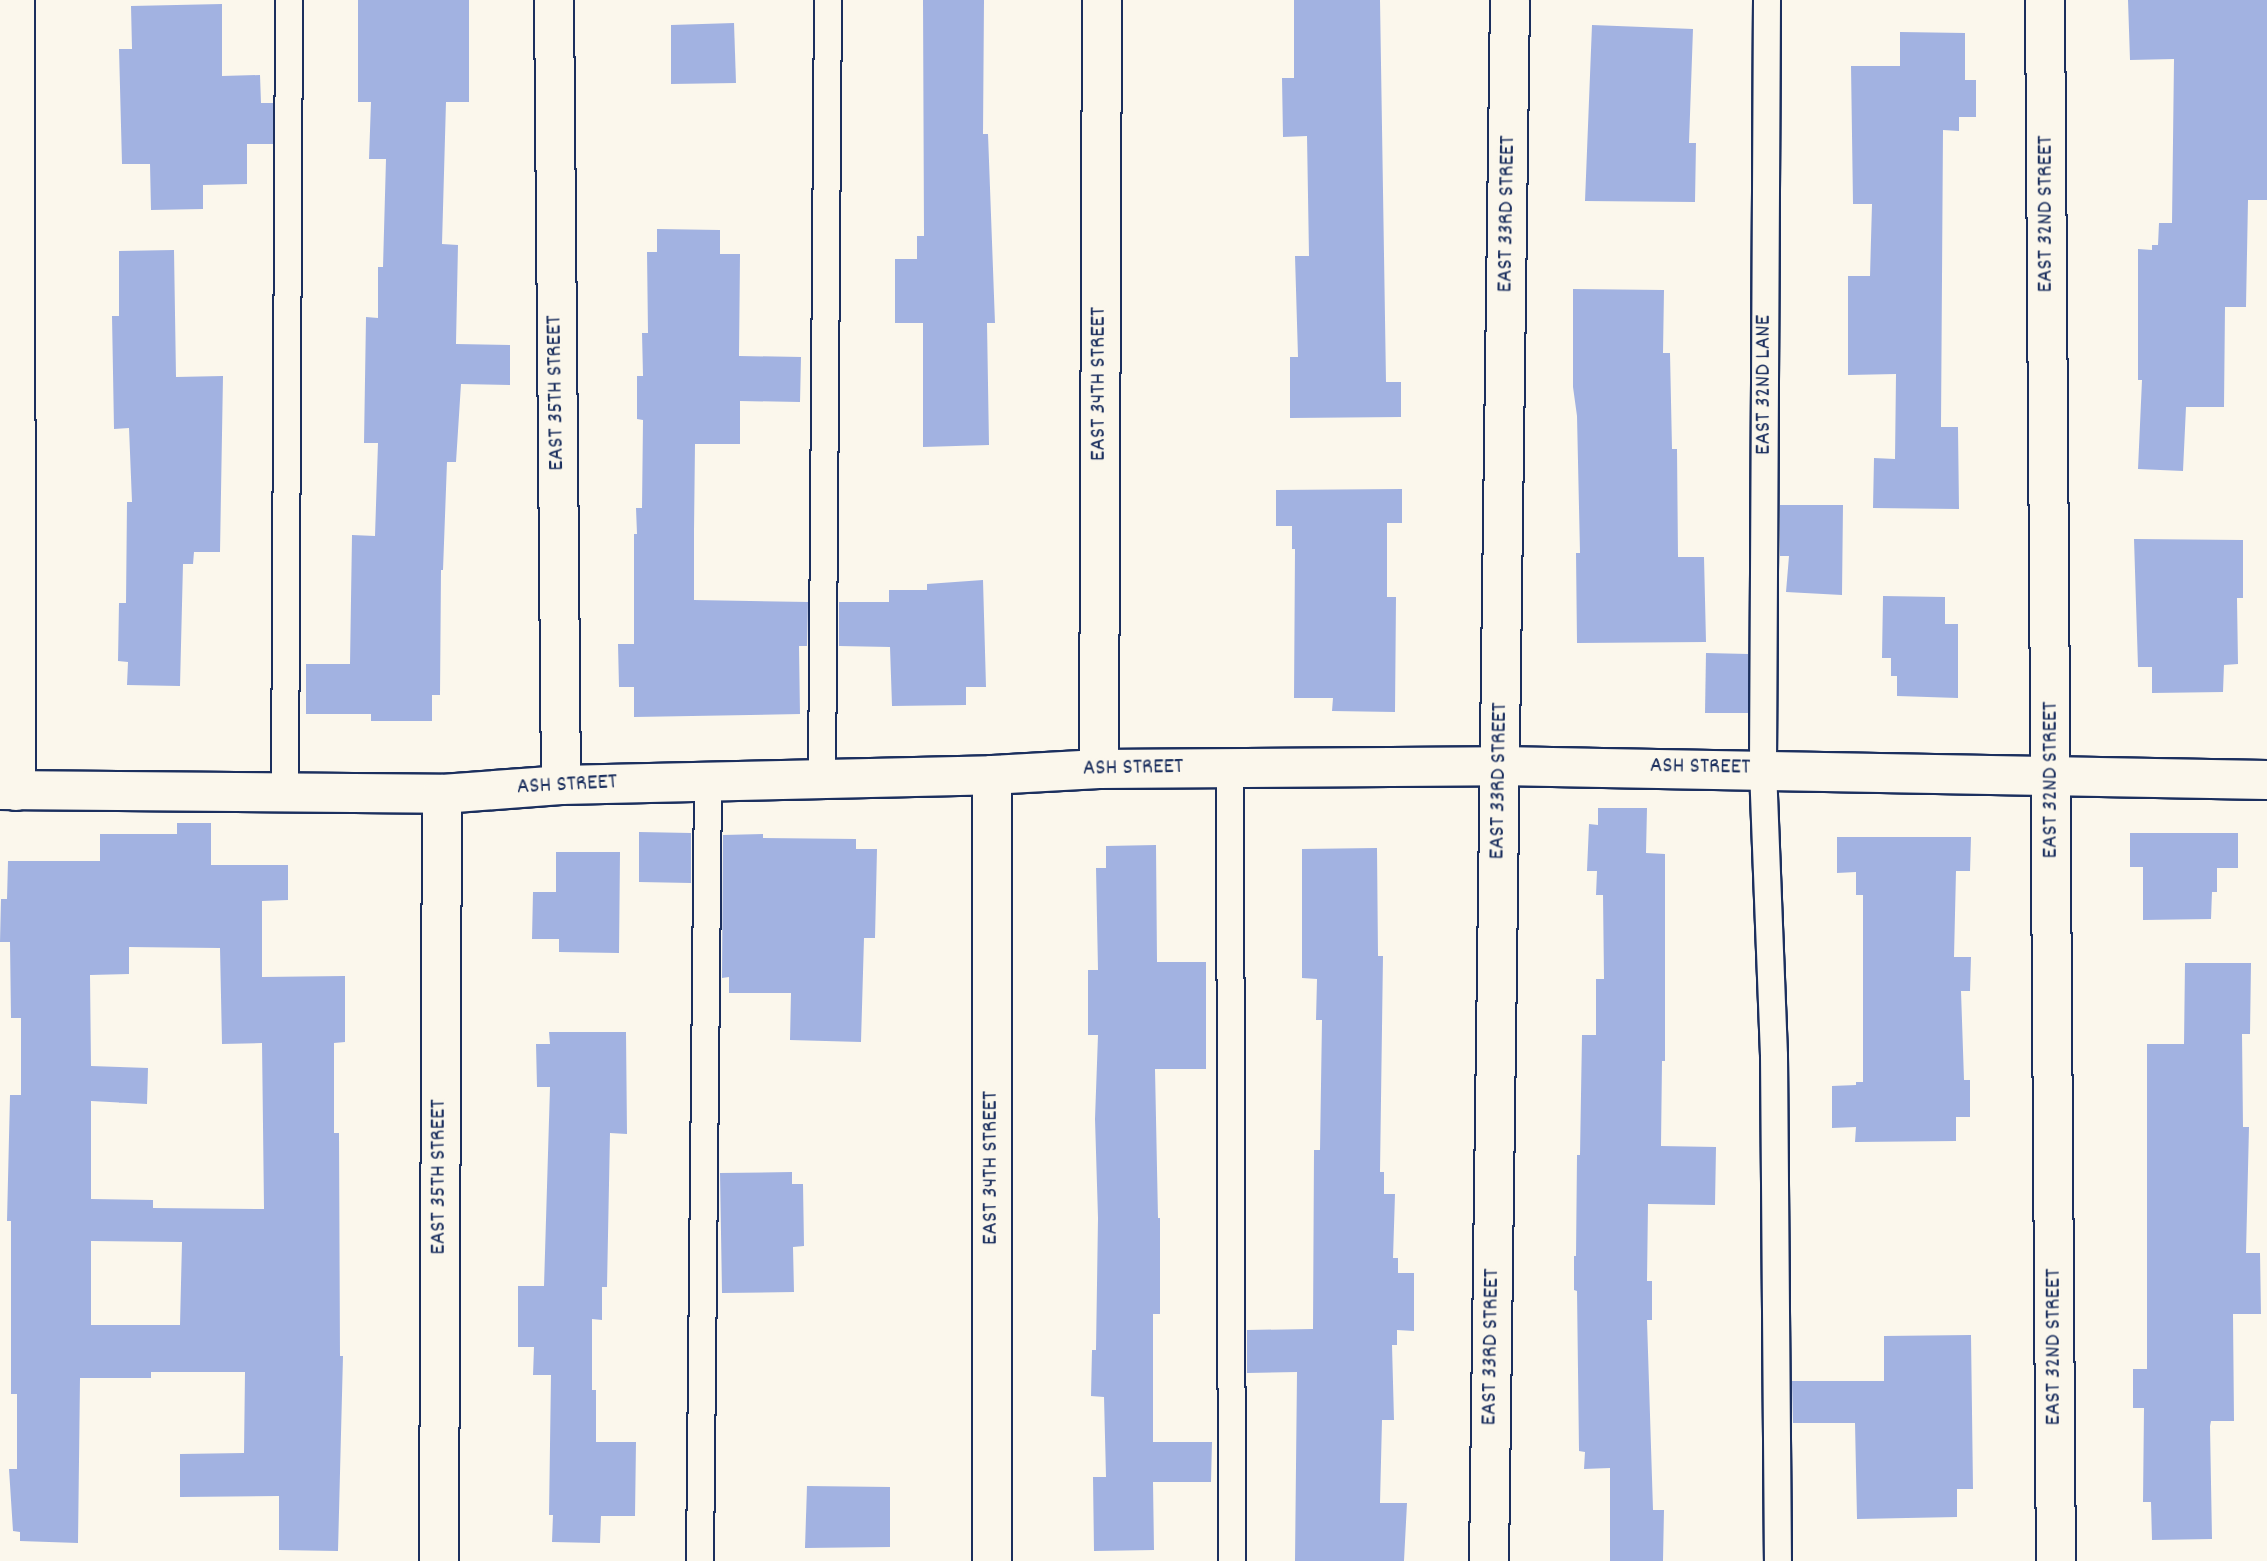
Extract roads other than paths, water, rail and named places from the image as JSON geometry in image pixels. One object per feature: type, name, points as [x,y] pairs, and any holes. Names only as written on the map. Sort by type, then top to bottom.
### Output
[{"type":"street","points":[[8,791],[15,0]]},
{"type":"street","name":"EAST 35TH STREET","points":[[554,0],[561,785]]},
{"type":"street","name":"EAST 34TH STREET","points":[[1098,769],[1102,0]]},
{"type":"street","name":"EAST 33RD STREET","points":[[1489,1561],[1510,0]]},
{"type":"street","name":"EAST 32ND STREET","points":[[2045,0],[2056,1561]]},
{"type":"street","name":"ASH STREET","points":[[8,791],[442,794],[561,785],[992,775],[1098,769],[1500,766],[2267,780]]},
{"type":"street","name":"EAST 34TH STREET","points":[[992,775],[992,1561]]},
{"type":"street","name":"EAST 35TH STREET","points":[[439,1561],[442,794]]},
{"type":"lane","points":[[285,793],[289,0]]},
{"type":"lane","points":[[822,779],[828,0]]},
{"type":"lane","name":"EAST 32ND LANE","points":[[1766,0],[1763,769],[1774,1056],[1778,1561]]},
{"type":"lane","points":[[1230,768],[1231,1561]]},
{"type":"lane","points":[[700,1561],[708,782]]}]
